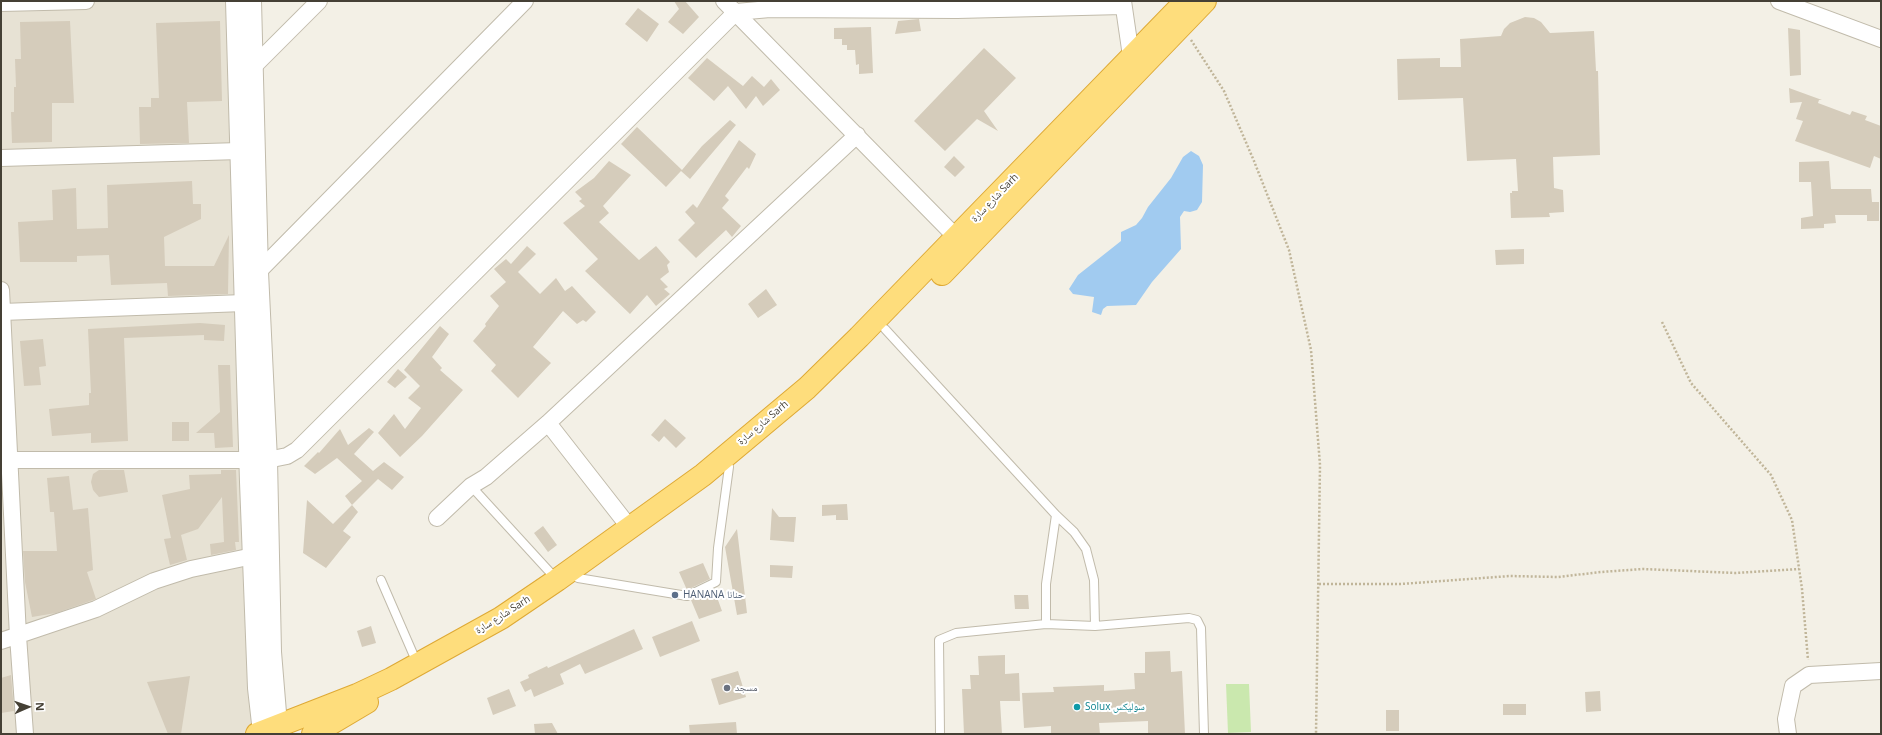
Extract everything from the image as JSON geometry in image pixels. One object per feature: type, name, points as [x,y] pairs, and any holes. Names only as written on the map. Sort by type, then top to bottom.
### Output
[{"type":"highway","name":"شارع سارة Sarh","points":[[266,730],[357,695],[502,618],[630,528],[702,475],[806,388],[859,338],[1186,1]]},
{"type":"highway","name":"شارع سارة Sarh","points":[[313,734],[512,620],[578,578],[729,467],[811,400],[967,249],[1205,1]]},
{"type":"street","points":[[1,3],[86,1]]},
{"type":"street","points":[[236,1],[244,303],[258,460],[271,652],[266,730]]},
{"type":"street","points":[[251,1],[258,272],[258,460],[253,556],[258,688],[266,730]]},
{"type":"street","points":[[253,67],[319,1]]},
{"type":"street","points":[[258,272],[525,1]]},
{"type":"street","points":[[1779,1],[1881,40]]},
{"type":"street","points":[[11,460],[258,460],[280,459],[297,450],[730,7],[770,5],[1123,4],[1131,56]]},
{"type":"street","points":[[730,7],[957,238]]},
{"type":"street","points":[[437,518],[471,486],[486,477],[548,423],[857,135]]},
{"type":"street","points":[[1,158],[240,150]]},
{"type":"street","points":[[1,290],[3,381],[11,460],[6,508],[18,636],[25,734]]},
{"type":"street","points":[[2,312],[244,303]]},
{"type":"street","points":[[548,423],[630,528]]},
{"type":"street","points":[[1,641],[96,609],[154,581],[191,569],[253,556]]},
{"type":"street","points":[[1788,734],[1786,719],[1793,686],[1810,675],[1881,671]]},
{"type":"lane","points":[[886,329],[1056,515],[1074,532],[1086,549],[1094,580],[1095,626]]},
{"type":"lane","points":[[578,578],[687,596],[716,582],[718,548],[729,467]]},
{"type":"lane","points":[[471,486],[557,580]]},
{"type":"lane","points":[[1046,624],[1046,584],[1056,515]]},
{"type":"lane","points":[[382,580],[417,664]]},
{"type":"lane","points":[[940,734],[939,640],[956,632],[1046,624],[1095,626],[1189,618],[1197,620],[1201,628],[1204,734]]},
{"type":"path","points":[[1181,26],[1224,91],[1254,161],[1289,250],[1311,350],[1320,465],[1316,734]]},
{"type":"path","points":[[1662,322],[1674,351],[1691,383],[1772,475],[1792,520],[1799,568],[1810,675]]},
{"type":"path","points":[[1319,584],[1401,584],[1510,576],[1558,577],[1600,572],[1643,570],[1736,573],[1799,568]]},
{"type":"shaded area","points":[[1,1],[236,1],[255,734],[1,734]]},
{"type":"green space","points":[[1226,684],[1249,684],[1251,732],[1228,733]]},
{"type":"water","points":[[1191,151],[1199,156],[1203,165],[1202,202],[1197,210],[1190,212],[1184,211],[1180,217],[1181,249],[1152,282],[1136,305],[1107,306],[1103,309],[1101,315],[1092,312],[1094,297],[1073,294],[1069,289],[1078,275],[1121,241],[1121,232],[1136,225],[1171,178],[1183,157]]},
{"type":"building","points":[[674,1],[685,1],[699,17],[683,34],[668,22],[679,9]]},
{"type":"building","points":[[638,8],[659,24],[647,42],[625,24]]},
{"type":"building","points":[[1525,17],[1534,18],[1541,22],[1550,33],[1594,31],[1596,71],[1598,71],[1600,155],[1553,157],[1554,188],[1563,190],[1564,212],[1549,213],[1550,217],[1511,218],[1510,193],[1512,193],[1512,191],[1518,191],[1516,159],[1467,161],[1463,98],[1398,100],[1397,59],[1440,58],[1440,67],[1461,67],[1460,39],[1501,36],[1504,29],[1510,23]]},
{"type":"building","points":[[919,19],[921,31],[895,34],[898,21]]},
{"type":"building","points":[[70,21],[74,103],[52,103],[52,142],[12,143],[11,112],[14,112],[14,87],[16,87],[15,59],[21,59],[20,22]]},
{"type":"building","points":[[220,21],[222,101],[187,102],[189,143],[140,144],[139,107],[151,107],[151,98],[159,98],[156,23]]},
{"type":"building","points":[[871,27],[873,73],[859,74],[859,64],[856,65],[855,50],[847,50],[847,45],[842,45],[842,39],[834,39],[834,28]]},
{"type":"building","points":[[1788,28],[1800,30],[1801,75],[1790,76]]},
{"type":"building","points":[[984,48],[1016,78],[984,111],[998,131],[977,119],[945,151],[914,121]]},
{"type":"building","points":[[707,58],[743,86],[752,76],[764,87],[771,79],[780,90],[763,106],[756,96],[746,109],[728,86],[714,101],[688,78]]},
{"type":"building","points":[[1789,88],[1822,100],[1819,100],[1818,103],[1850,115],[1852,111],[1867,116],[1865,120],[1881,126],[1881,159],[1874,156],[1870,168],[1795,141],[1803,121],[1796,119],[1802,102],[1790,103]]},
{"type":"building","points":[[730,120],[736,125],[690,179],[681,171],[666,187],[621,144],[637,127],[682,170],[702,146]]},
{"type":"building","points":[[739,140],[756,154],[749,169],[747,167],[725,196],[729,200],[722,208],[741,226],[732,237],[726,230],[696,258],[678,240],[695,223],[685,212],[693,204],[697,208]]},
{"type":"building","points":[[954,156],[965,167],[955,177],[944,167]]},
{"type":"building","points":[[609,161],[631,175],[603,206],[609,213],[599,222],[639,260],[656,246],[670,262],[667,265],[669,272],[660,279],[668,287],[664,289],[670,294],[656,306],[647,295],[630,314],[585,271],[598,259],[563,223],[585,206],[579,201],[582,199],[575,192],[594,178]]},
{"type":"building","points":[[1829,161],[1831,189],[1871,189],[1872,202],[1879,202],[1879,221],[1867,221],[1867,215],[1835,215],[1836,223],[1824,224],[1824,228],[1801,229],[1801,218],[1813,216],[1811,182],[1799,182],[1799,162]]},
{"type":"building","points":[[192,181],[193,204],[201,204],[201,219],[164,237],[165,266],[214,266],[229,235],[228,294],[168,296],[167,283],[111,285],[109,255],[77,256],[77,262],[20,262],[18,222],[53,220],[52,190],[76,188],[77,229],[108,228],[107,185]]},
{"type":"building","points":[[527,246],[536,254],[518,272],[540,294],[556,278],[565,291],[572,286],[596,312],[586,322],[583,320],[577,324],[563,311],[533,347],[551,363],[518,398],[491,371],[496,365],[473,341],[486,326],[485,324],[499,306],[490,296],[506,282],[494,269],[506,259],[511,264]]},
{"type":"building","points":[[1524,249],[1524,264],[1496,265],[1495,250]]},
{"type":"building","points":[[766,289],[777,305],[758,318],[748,304]]},
{"type":"building","points":[[200,323],[225,325],[224,341],[204,340],[204,335],[124,338],[128,441],[91,443],[91,433],[52,436],[49,409],[89,405],[89,393],[91,393],[88,329]]},
{"type":"building","points":[[440,326],[449,334],[432,357],[442,368],[440,370],[463,390],[422,436],[400,457],[378,433],[394,414],[405,429],[421,408],[408,398],[420,386],[404,370]]},
{"type":"building","points":[[43,339],[46,366],[39,367],[41,385],[24,386],[20,341]]},
{"type":"building","points":[[218,365],[230,365],[233,447],[215,448],[214,433],[196,433],[220,412]]},
{"type":"building","points":[[398,369],[407,377],[395,388],[387,382]]},
{"type":"building","points":[[665,419],[686,438],[676,448],[664,436],[659,442],[651,435]]},
{"type":"building","points":[[172,422],[189,422],[189,441],[172,441]]},
{"type":"building","points":[[369,428],[374,432],[354,454],[373,471],[384,462],[404,477],[392,490],[378,479],[352,505],[345,496],[362,481],[337,458],[315,474],[304,466],[318,452],[319,453],[340,429],[348,445]]},
{"type":"building","points":[[99,470],[124,470],[128,492],[99,497],[93,490],[91,482],[93,474]]},
{"type":"building","points":[[221,470],[236,470],[239,542],[235,542],[236,550],[211,555],[210,544],[224,542],[222,497],[198,529],[181,535],[187,560],[170,565],[164,539],[171,538],[162,495],[190,489],[189,475],[221,474]]},
{"type":"building","points":[[69,476],[73,510],[88,508],[93,570],[87,572],[96,599],[56,613],[32,617],[25,582],[23,551],[57,551],[54,512],[50,512],[47,478]]},
{"type":"building","points":[[307,500],[333,524],[352,505],[358,512],[343,531],[351,537],[326,568],[303,553]]},
{"type":"building","points":[[847,504],[848,520],[836,520],[836,515],[822,516],[822,505]]},
{"type":"building","points":[[772,508],[779,517],[796,517],[794,542],[770,540]]},
{"type":"building","points":[[543,526],[557,545],[548,552],[534,533]]},
{"type":"building","points":[[737,529],[747,613],[737,615],[725,547]]},
{"type":"building","points":[[703,563],[710,579],[687,590],[679,572]]},
{"type":"building","points":[[770,565],[793,566],[792,578],[770,577]]},
{"type":"building","points":[[714,589],[722,611],[699,619],[691,600]]},
{"type":"building","points":[[1014,595],[1028,595],[1029,609],[1015,609]]},
{"type":"building","points":[[692,621],[700,641],[660,657],[652,637]]},
{"type":"building","points":[[371,626],[376,643],[362,647],[357,631]]},
{"type":"building","points":[[634,629],[643,649],[585,674],[580,664],[560,674],[564,684],[534,697],[531,689],[525,692],[520,682],[529,678],[528,675],[547,666],[548,668]]},
{"type":"building","points":[[1170,651],[1171,672],[1182,671],[1185,734],[1148,734],[1148,721],[1099,723],[1100,734],[1051,734],[1051,726],[1024,728],[1022,693],[1054,692],[1053,687],[1104,685],[1104,691],[1135,689],[1134,673],[1145,673],[1145,652]]},
{"type":"building","points":[[1005,655],[1005,674],[1019,673],[1020,701],[1000,701],[1002,734],[964,734],[962,689],[971,689],[970,675],[979,675],[978,656]]},
{"type":"building","points":[[738,671],[746,697],[719,705],[711,679]]},
{"type":"building","points":[[11,675],[14,711],[1,713],[1,678]]},
{"type":"building","points":[[190,676],[181,734],[168,734],[147,682]]},
{"type":"building","points":[[509,689],[516,706],[493,715],[487,698]]},
{"type":"building","points":[[1600,691],[1601,711],[1586,712],[1585,692]]},
{"type":"building","points":[[1503,704],[1526,704],[1526,715],[1503,715]]},
{"type":"building","points":[[1386,710],[1399,710],[1399,731],[1386,731]]},
{"type":"building","points":[[736,722],[737,734],[690,734],[689,725]]},
{"type":"building","points":[[552,723],[558,734],[535,734],[534,724]]},
{"type":"place","name":"HANANA حنانا","points":[[675,595]]},
{"type":"place","name":"مسجد","points":[[727,688]]},
{"type":"place","name":"Solux سوليكس","points":[[1077,707]]}]
